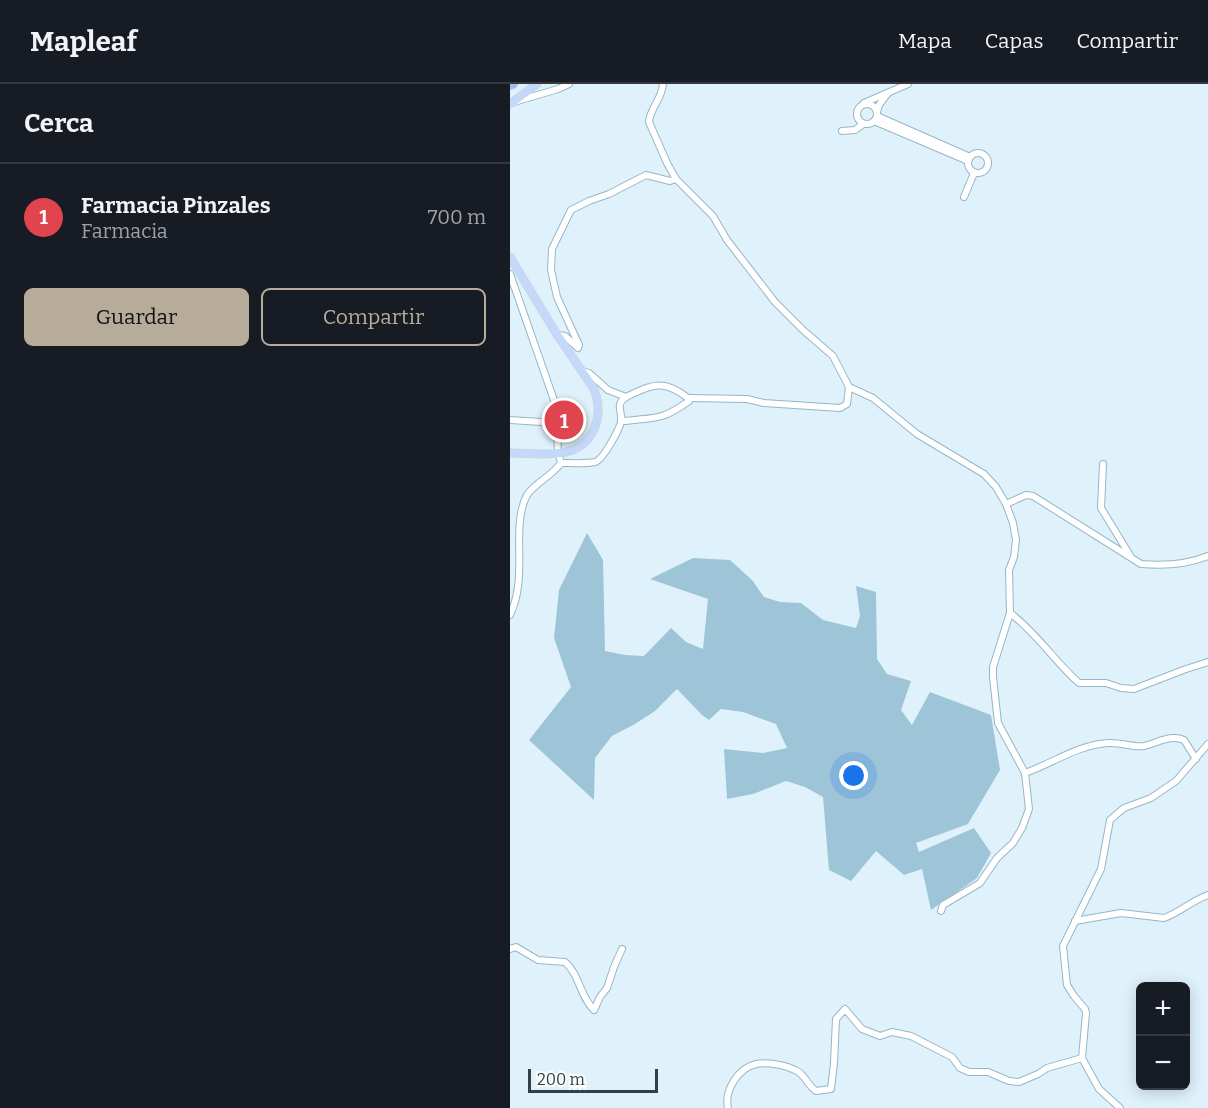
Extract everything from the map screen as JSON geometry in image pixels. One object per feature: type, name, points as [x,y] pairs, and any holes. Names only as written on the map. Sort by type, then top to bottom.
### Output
[{"type":"main road","points":[[511,103],[537,84]]},
{"type":"main road","points":[[510,257],[597,398],[597,423],[585,443],[568,452],[510,453]]},
{"type":"street","points":[[511,103],[569,84]]},
{"type":"street","points":[[561,463],[595,462],[603,457],[621,423],[618,408],[621,400],[640,390],[663,384],[672,386],[688,398],[747,399],[764,403],[840,408],[847,404],[849,387],[833,356],[775,302],[727,240],[713,216],[676,179],[667,164],[649,122],[649,115],[658,100],[663,84]]},
{"type":"street","points":[[863,124],[858,120],[856,113],[859,107],[908,84]]},
{"type":"street","points":[[842,131],[855,130],[863,124],[870,124],[884,97],[891,91]]},
{"type":"street","points":[[864,104],[874,106],[876,116]]},
{"type":"street","points":[[876,116],[969,159]]},
{"type":"street","points":[[975,153],[982,154],[988,162],[985,172],[974,173],[969,169],[969,159],[975,153]]},
{"type":"street","points":[[964,197],[974,173]]},
{"type":"street","points":[[557,335],[564,336],[578,348],[579,345],[570,321],[557,297],[551,270],[552,249],[571,210],[646,175],[670,181],[676,179]]},
{"type":"street","points":[[510,274],[556,406],[558,453],[561,463]]},
{"type":"street","points":[[582,371],[589,372],[608,390],[626,397]]},
{"type":"street","points":[[849,387],[873,398],[917,434],[984,474],[996,487],[1006,504],[1016,540],[1014,557],[1009,570],[1010,613],[993,667],[998,723],[1025,773],[1029,809],[1013,843],[997,858],[980,883],[944,905],[941,911]]},
{"type":"street","points":[[621,420],[657,419],[674,412],[689,401],[688,398]]},
{"type":"street","points":[[510,420],[557,423]]},
{"type":"street","points":[[510,615],[518,591],[517,527],[522,505],[532,488],[555,472],[561,463]]},
{"type":"street","points":[[1103,464],[1101,508],[1132,559]]},
{"type":"street","points":[[1006,504],[1026,495],[1033,496],[1141,564],[1191,563],[1208,556]]},
{"type":"street","points":[[1010,613],[1026,624],[1064,670],[1079,683],[1106,683],[1134,689],[1208,662]]},
{"type":"street","points":[[1025,773],[1064,755],[1107,743],[1124,742],[1143,747],[1179,737],[1188,744],[1196,759]]},
{"type":"street","points":[[1120,1108],[1099,1089],[1082,1058],[1086,1013],[1067,985],[1063,946],[1101,869],[1110,820],[1124,808],[1160,793],[1184,773],[1208,744]]},
{"type":"street","points":[[1075,921],[1121,913],[1164,918],[1208,895]]},
{"type":"street","points":[[510,949],[516,948],[538,960],[565,962],[594,1010],[607,988],[622,949]]},
{"type":"street","points":[[728,1108],[727,1091],[738,1075],[754,1064],[775,1064],[788,1068],[800,1072],[810,1087],[816,1091],[831,1089],[836,1019],[845,1009],[862,1029],[880,1036],[892,1032],[911,1036],[952,1057],[960,1068],[969,1072],[988,1072],[1009,1081],[1019,1082],[1057,1064],[1082,1058]]},
{"type":"shaded area","points":[[587,533],[603,560],[605,651],[644,656],[671,628],[686,642],[703,649],[708,599],[650,579],[693,558],[730,560],[752,580],[764,597],[780,602],[801,603],[823,620],[856,628],[860,616],[856,586],[876,592],[877,659],[887,674],[911,681],[901,710],[912,725],[930,692],[991,715],[1000,770],[968,824],[916,843],[919,852],[974,828],[991,853],[977,878],[931,910],[922,869],[904,875],[876,851],[851,881],[829,870],[823,797],[805,787],[786,781],[753,794],[727,799],[724,749],[763,753],[787,748],[776,724],[743,712],[721,709],[709,720],[677,689],[655,711],[612,736],[595,758],[594,800],[529,740],[571,687],[554,638],[559,590]]},
{"type":"place","name":"Farmacia Pinzales","points":[[564,420]]}]
